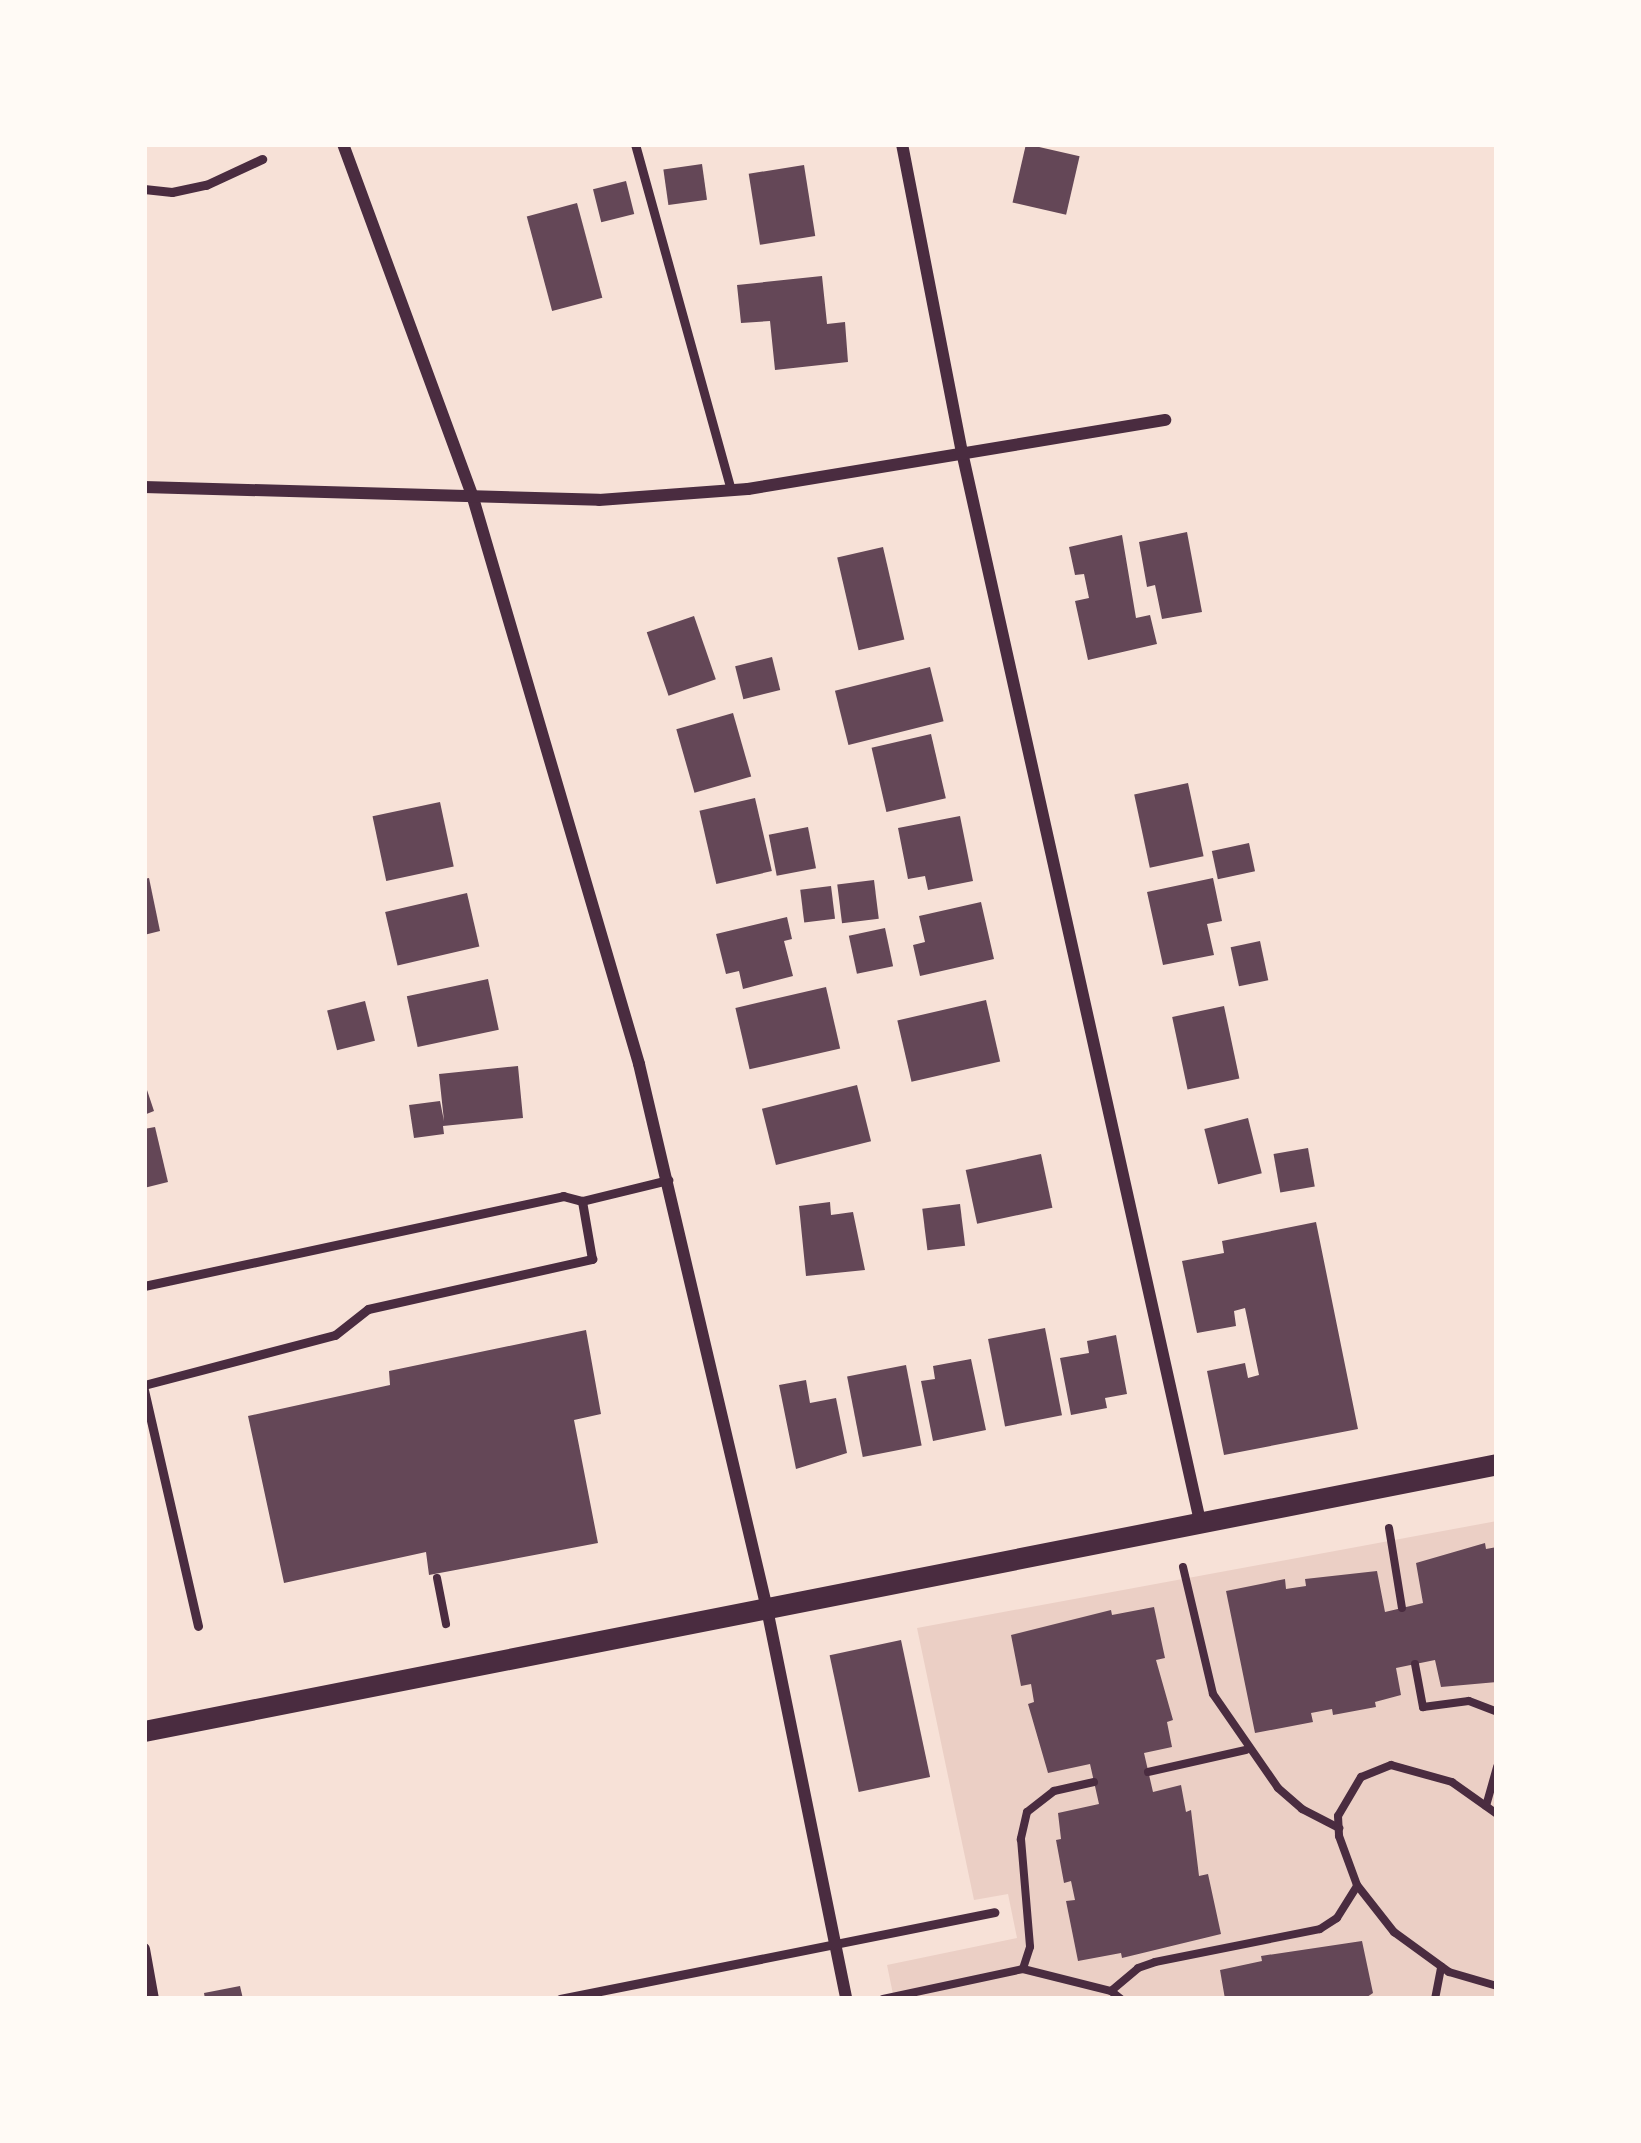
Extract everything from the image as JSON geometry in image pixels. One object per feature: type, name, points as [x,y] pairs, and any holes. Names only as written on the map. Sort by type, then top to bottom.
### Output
[{"type":"street","points":[[343,144],[473,498],[592,896],[668,1180],[767,1609],[846,1999]]},
{"type":"street","points":[[902,144],[962,452],[1200,1521]]},
{"type":"street","points":[[144,487],[599,500],[731,490],[1165,420]]},
{"type":"street","points":[[144,1731],[1497,1464]]},
{"type":"street","points":[[144,1949],[153,1999]]},
{"type":"lane","points":[[635,144],[731,490]]},
{"type":"lane","points":[[144,189],[172,192],[206,185],[262,159]]},
{"type":"lane","points":[[144,1286],[563,1196],[582,1201],[668,1180]]},
{"type":"lane","points":[[198,1626],[144,1387],[335,1335],[368,1309],[592,1259],[582,1201]]},
{"type":"lane","points":[[560,1999],[994,1912]]},
{"type":"path","points":[[1389,1528],[1402,1608]]},
{"type":"path","points":[[1183,1567],[1213,1694],[1247,1750],[1290,1799],[1339,1828]]},
{"type":"path","points":[[437,1578],[446,1624]]},
{"type":"path","points":[[1415,1664],[1424,1707],[1469,1700],[1497,1712]]},
{"type":"path","points":[[1148,1772],[1247,1750]]},
{"type":"path","points":[[1497,1814],[1438,1776],[1391,1766],[1351,1786],[1342,1800],[1339,1828],[1357,1885],[1394,1932],[1441,1967],[1497,1986]]},
{"type":"path","points":[[1486,1805],[1497,1767]]},
{"type":"path","points":[[1023,1969],[1030,1947],[1021,1838],[1027,1812],[1054,1791],[1094,1782]]},
{"type":"path","points":[[1111,1991],[1121,1978],[1155,1962],[1320,1929],[1337,1918],[1357,1885]]},
{"type":"path","points":[[1435,1999],[1441,1967]]},
{"type":"path","points":[[884,1999],[1023,1969],[1111,1991],[1121,1999]]},
{"type":"shaded area","points":[[1497,1521],[1497,1999],[894,1999],[887,1965],[1017,1938],[1008,1894],[974,1900],[917,1628]]},
{"type":"building","points":[[1026,144],[1080,156],[1066,215],[1013,202]]},
{"type":"building","points":[[702,164],[707,200],[668,205],[663,169]]},
{"type":"building","points":[[804,165],[815,236],[760,245],[749,174]]},
{"type":"building","points":[[626,181],[634,214],[601,222],[593,189]]},
{"type":"building","points":[[577,203],[602,298],[552,311],[527,216]]},
{"type":"building","points":[[822,276],[827,324],[845,322],[848,362],[775,370],[770,321],[741,323],[737,285]]},
{"type":"building","points":[[1187,532],[1202,612],[1162,619],[1155,585],[1147,587],[1139,542]]},
{"type":"building","points":[[1122,535],[1136,618],[1150,615],[1157,644],[1088,660],[1075,601],[1089,598],[1084,574],[1075,575],[1069,547]]},
{"type":"building","points":[[883,547],[904,640],[859,650],[837,558]]},
{"type":"building","points":[[694,616],[716,679],[669,696],[647,632]]},
{"type":"building","points":[[772,657],[780,690],[743,699],[735,666]]},
{"type":"building","points":[[930,667],[944,721],[848,745],[835,691]]},
{"type":"building","points":[[733,713],[751,776],[694,793],[676,729]]},
{"type":"building","points":[[931,734],[946,798],[886,812],[872,748]]},
{"type":"building","points":[[1188,783],[1204,856],[1150,868],[1134,794]]},
{"type":"building","points":[[755,798],[772,871],[716,884],[699,811]]},
{"type":"building","points":[[440,802],[454,867],[386,881],[373,816]]},
{"type":"building","points":[[960,816],[973,881],[928,890],[925,876],[908,879],[898,828]]},
{"type":"building","points":[[808,827],[816,868],[777,876],[769,835]]},
{"type":"building","points":[[1249,843],[1255,871],[1218,879],[1212,851]]},
{"type":"building","points":[[149,878],[160,931],[144,935],[144,879]]},
{"type":"building","points":[[1213,878],[1222,921],[1207,924],[1214,955],[1163,965],[1147,892]]},
{"type":"building","points":[[874,880],[879,919],[842,923],[837,885]]},
{"type":"building","points":[[831,886],[835,919],[804,923],[800,890]]},
{"type":"building","points":[[467,893],[479,947],[398,965],[385,912]]},
{"type":"building","points":[[981,902],[994,959],[920,976],[913,945],[925,942],[919,916]]},
{"type":"building","points":[[787,917],[792,939],[784,941],[793,976],[743,989],[739,971],[726,974],[716,934]]},
{"type":"building","points":[[885,928],[893,966],[857,974],[849,936]]},
{"type":"building","points":[[1260,941],[1268,980],[1239,986],[1231,947]]},
{"type":"building","points":[[488,979],[499,1030],[418,1047],[407,996]]},
{"type":"building","points":[[826,987],[840,1048],[750,1069],[735,1008]]},
{"type":"building","points":[[986,1000],[1000,1061],[912,1082],[897,1020]]},
{"type":"building","points":[[365,1001],[375,1041],[337,1050],[327,1010]]},
{"type":"building","points":[[1224,1006],[1239,1078],[1188,1089],[1172,1017]]},
{"type":"building","points":[[518,1066],[523,1118],[443,1126],[444,1134],[414,1138],[409,1105],[440,1101],[444,1121],[439,1074]]},
{"type":"building","points":[[144,1085],[154,1111],[144,1115]]},
{"type":"building","points":[[857,1085],[871,1141],[776,1165],[762,1109]]},
{"type":"building","points":[[1248,1118],[1262,1173],[1218,1184],[1204,1129]]},
{"type":"building","points":[[155,1127],[168,1182],[144,1188],[144,1129]]},
{"type":"building","points":[[1308,1148],[1315,1186],[1280,1192],[1274,1154]]},
{"type":"building","points":[[1041,1154],[1052,1208],[977,1224],[966,1170]]},
{"type":"building","points":[[830,1202],[831,1215],[853,1212],[865,1270],[806,1276],[799,1206]]},
{"type":"building","points":[[960,1204],[965,1246],[927,1250],[922,1209]]},
{"type":"building","points":[[1316,1222],[1358,1429],[1224,1455],[1207,1371],[1245,1363],[1248,1378],[1259,1375],[1245,1308],[1234,1311],[1236,1326],[1197,1333],[1182,1261],[1224,1253],[1222,1241]]},
{"type":"building","points":[[1045,1328],[1062,1415],[1005,1426],[988,1339]]},
{"type":"building","points":[[586,1330],[601,1414],[574,1420],[598,1543],[429,1575],[426,1552],[284,1583],[248,1416],[390,1385],[389,1371]]},
{"type":"building","points":[[1116,1335],[1127,1394],[1105,1398],[1107,1408],[1071,1415],[1060,1358],[1089,1353],[1087,1341]]},
{"type":"building","points":[[971,1359],[986,1430],[933,1441],[921,1381],[935,1379],[933,1366]]},
{"type":"building","points":[[906,1365],[922,1445],[863,1457],[847,1376]]},
{"type":"building","points":[[806,1380],[810,1403],[836,1398],[847,1453],[796,1469],[779,1385]]},
{"type":"building","points":[[1485,1543],[1486,1549],[1497,1547],[1497,1682],[1441,1687],[1435,1660],[1396,1668],[1401,1695],[1375,1702],[1376,1707],[1333,1715],[1332,1709],[1311,1713],[1313,1722],[1255,1733],[1226,1591],[1285,1579],[1286,1589],[1306,1586],[1305,1579],[1377,1571],[1385,1612],[1423,1603],[1416,1563]]},
{"type":"building","points":[[1154,1607],[1165,1658],[1156,1660],[1173,1720],[1167,1722],[1172,1747],[1144,1753],[1153,1792],[1181,1785],[1186,1812],[1191,1810],[1199,1876],[1208,1874],[1221,1934],[1122,1958],[1121,1953],[1078,1961],[1066,1901],[1075,1900],[1071,1881],[1064,1883],[1056,1840],[1061,1839],[1058,1813],[1099,1804],[1090,1764],[1048,1773],[1028,1704],[1034,1702],[1031,1684],[1021,1686],[1011,1635],[1111,1610],[1112,1615]]},
{"type":"building","points":[[901,1640],[930,1777],[859,1792],[830,1655]]},
{"type":"building","points":[[1362,1941],[1373,1993],[1364,1999],[1225,1999],[1220,1970],[1262,1961],[1261,1956]]},
{"type":"building","points":[[240,1986],[243,1999],[205,1999],[204,1993]]}]
